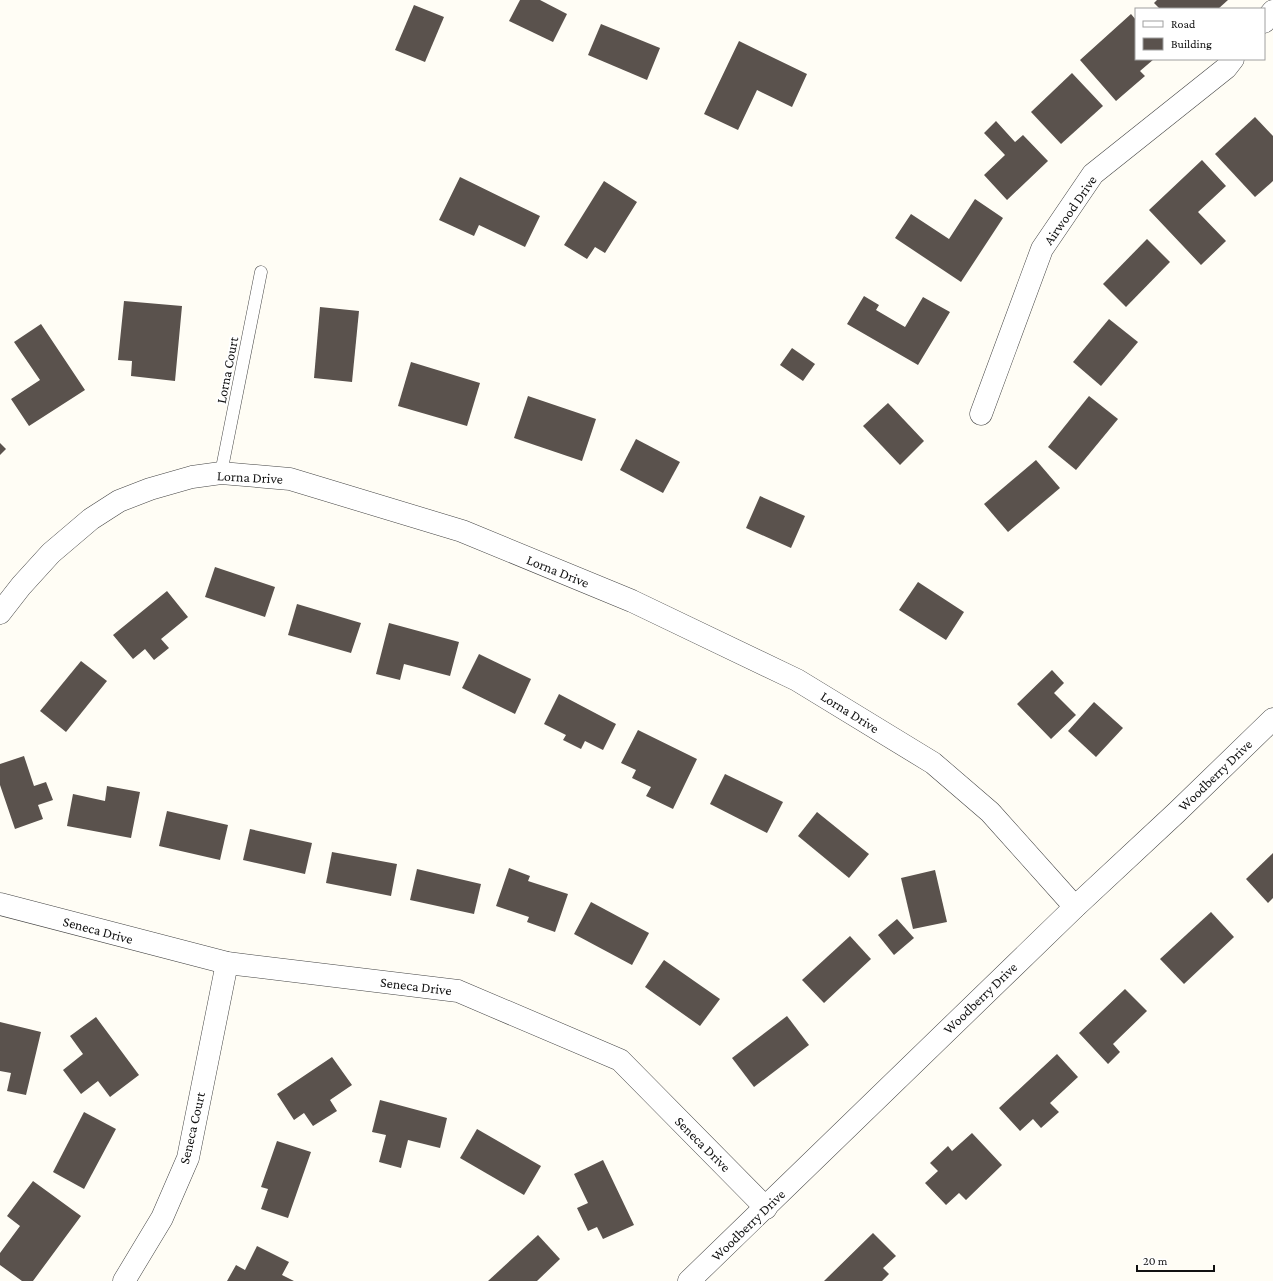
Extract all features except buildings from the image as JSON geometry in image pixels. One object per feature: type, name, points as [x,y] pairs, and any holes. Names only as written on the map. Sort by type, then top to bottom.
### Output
[{"type":"street","points":[[1265,21],[1273,11]]},
{"type":"street","name":"Airwood Drive","points":[[981,414],[1042,249],[1093,174],[1226,68],[1232,60]]},
{"type":"street","name":"Lorna Drive","points":[[0,613],[21,586],[51,553],[91,519],[119,501],[150,489],[192,477],[222,473],[290,479],[462,532],[632,601],[797,680],[933,764],[990,812],[1075,907]]},
{"type":"street","name":"Woodberry Drive","points":[[689,1281],[766,1208],[865,1109],[1273,719]]},
{"type":"street","name":"Seneca Drive","points":[[0,904],[227,963],[458,991],[620,1060],[766,1208]]},
{"type":"street","name":"Seneca Court","points":[[124,1281],[162,1218],[188,1158],[227,963]]},
{"type":"lane","name":"Lorna Court","points":[[222,473],[261,272]]}]
